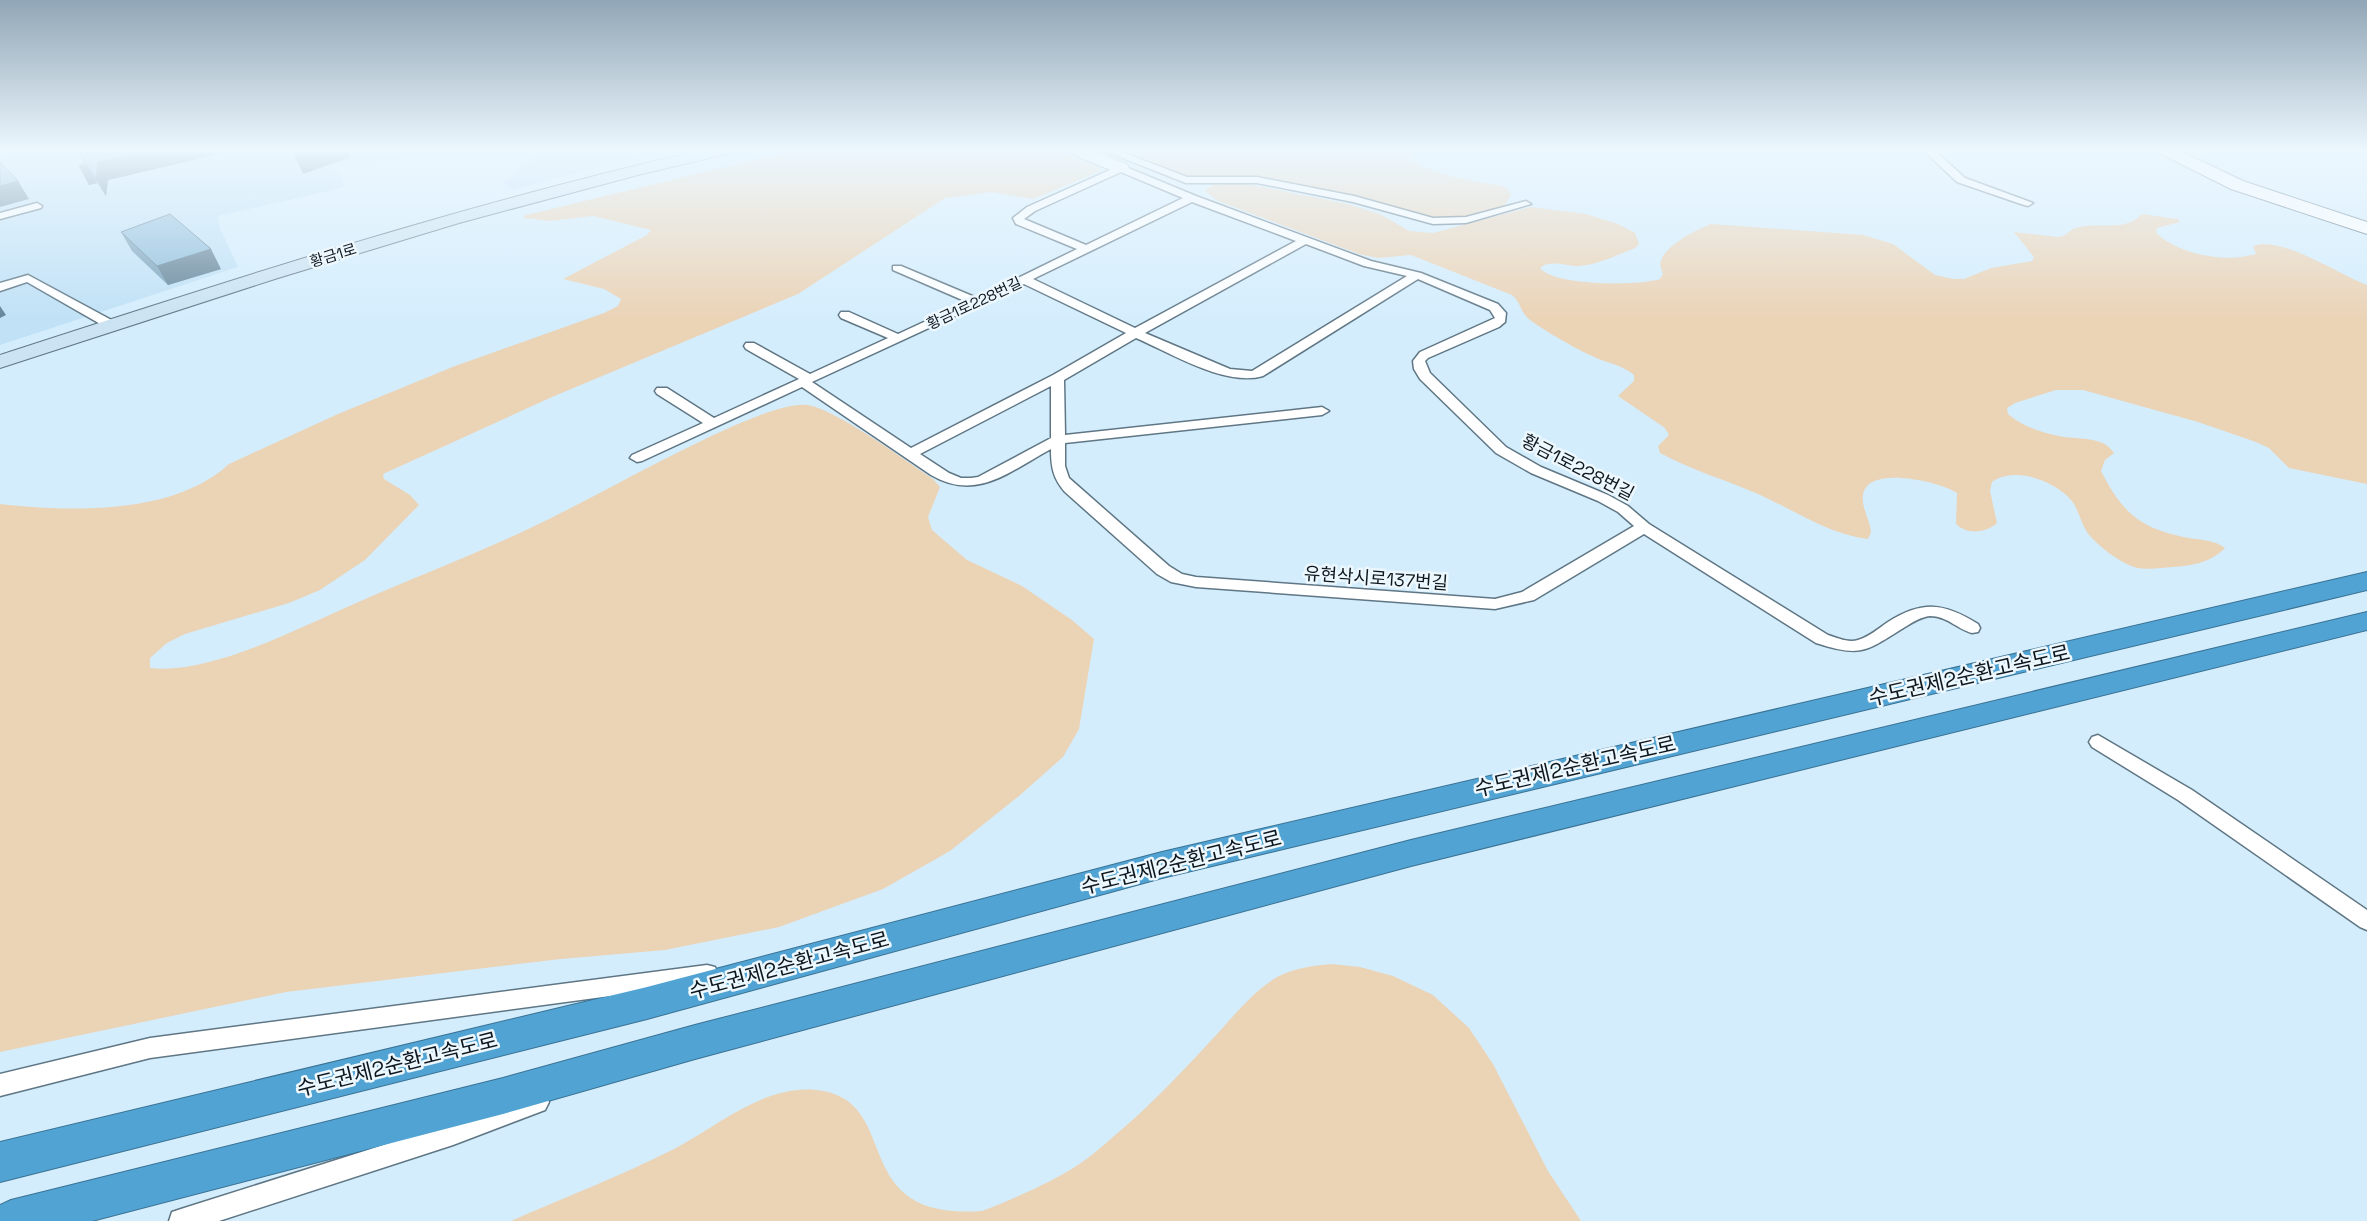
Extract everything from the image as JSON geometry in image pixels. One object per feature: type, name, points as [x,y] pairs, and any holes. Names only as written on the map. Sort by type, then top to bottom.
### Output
[{"type":"highway","name":"수도권제2순환고속도로","points":[[0,1162],[647,1003],[1182,861],[1597,761],[2367,581]]},
{"type":"highway","points":[[11,1221],[503,1096],[695,1042],[1411,853],[2367,621]]},
{"type":"street","name":"황금1로","points":[[0,362],[430,226],[505,206]]},
{"type":"street","points":[[2302,206],[2367,228]]},
{"type":"lane","points":[[0,216],[37,206]]},
{"type":"lane","points":[[1038,206],[1018,218],[1020,222],[1087,249]]},
{"type":"lane","name":"황금1로228번길","points":[[637,458],[977,302],[1176,206]]},
{"type":"lane","points":[[1213,206],[1368,264],[1417,275]]},
{"type":"lane","points":[[1382,206],[1434,221],[1466,220],[1519,206]]},
{"type":"lane","points":[[910,454],[1058,378],[1135,333],[1304,241]]},
{"type":"lane","points":[[898,268],[977,302]]},
{"type":"lane","points":[[1024,279],[1135,333],[1225,372],[1236,376],[1248,376],[1258,373],[1417,275]]},
{"type":"lane","name":"황금1로228번길","points":[[1417,275],[1487,304],[1500,313],[1501,319],[1495,324],[1424,355],[1419,361],[1420,369],[1425,376],[1501,450],[1536,470],[1604,498],[1644,526]]},
{"type":"lane","points":[[0,287],[28,278],[113,326]]},
{"type":"lane","points":[[845,315],[898,338]]},
{"type":"lane","points":[[750,346],[806,380],[910,454],[952,481],[970,484],[982,481],[1057,440],[1322,411]]},
{"type":"lane","name":"유현삭시로137번길","points":[[1058,378],[1058,466],[1062,479],[1070,489],[1163,570],[1176,578],[1196,582],[1495,604],[1514,601],[1528,596],[1644,526]]},
{"type":"lane","points":[[662,391],[714,424]]},
{"type":"lane","points":[[1644,526],[1822,638],[1840,645],[1856,646],[1873,640],[1913,614],[1926,611],[1941,610],[1956,616],[1972,628]]},
{"type":"lane","points":[[2098,742],[2185,796],[2367,921]]},
{"type":"lane","points":[[0,1085],[150,1048],[804,961]]},
{"type":"lane","points":[[181,1221],[453,1134],[695,1042]]},
{"type":"shaded area","points":[[0,206],[262,206],[218,216],[220,228],[238,267],[0,345]]},
{"type":"shaded area","points":[[563,206],[933,206],[798,294],[552,397],[383,474],[384,479],[410,495],[419,505],[365,560],[320,590],[289,603],[185,634],[167,643],[150,658],[150,668],[174,668],[200,664],[254,648],[524,531],[731,427],[774,410],[807,405],[820,409],[852,425],[933,479],[940,487],[928,517],[932,530],[967,560],[1022,586],[1072,620],[1094,639],[1079,729],[1063,757],[1019,796],[950,851],[883,889],[779,927],[665,950],[561,959],[286,992],[0,1052],[0,504],[28,507],[89,508],[151,501],[180,493],[206,481],[229,464],[338,414],[455,366],[604,313],[618,306],[621,299],[604,289],[563,279],[647,235],[651,230],[593,216],[551,221],[523,218],[526,215]]},
{"type":"shaded area","points":[[1231,206],[1354,206],[1382,215],[1409,231],[1433,233],[1531,207],[1586,214],[1618,224],[1635,233],[1639,244],[1635,248],[1593,264],[1578,266],[1553,263],[1540,268],[1548,274],[1561,278],[1597,283],[1634,283],[1660,279],[1663,274],[1661,262],[1666,252],[1684,238],[1711,224],[1863,235],[1893,244],[1935,275],[1964,279],[1991,268],[2032,261],[2034,257],[2014,232],[2059,237],[2084,226],[2127,223],[2135,220],[2142,214],[2178,219],[2180,222],[2157,228],[2156,233],[2166,241],[2190,252],[2231,258],[2256,254],[2253,246],[2265,244],[2279,246],[2295,251],[2367,285],[2367,484],[2289,468],[2269,448],[2198,422],[2083,390],[2056,390],[2015,403],[2007,408],[2008,414],[2026,426],[2039,431],[2103,443],[2114,453],[2105,460],[2101,471],[2117,498],[2135,517],[2158,530],[2212,542],[2225,548],[2214,557],[2194,564],[2152,569],[2131,566],[2110,553],[2091,537],[2085,529],[2074,504],[2064,493],[2044,481],[2022,475],[2001,477],[1992,482],[1990,491],[1997,523],[1982,531],[1966,530],[1956,524],[1957,493],[1923,481],[1893,478],[1880,479],[1870,483],[1863,496],[1871,532],[1868,539],[1853,536],[1825,527],[1758,494],[1684,465],[1660,453],[1658,446],[1669,435],[1665,428],[1618,396],[1634,381],[1634,375],[1624,368],[1585,353],[1542,328],[1526,316],[1512,295],[1411,255],[1378,258],[1359,254]]},
{"type":"shaded area","points":[[1388,206],[1504,206],[1492,211],[1458,218],[1435,218]]},
{"type":"shaded area","points":[[1331,964],[1360,967],[1393,976],[1433,995],[1469,1028],[1493,1064],[1548,1171],[1581,1221],[511,1221],[654,1159],[691,1140],[759,1100],[796,1090],[816,1090],[843,1098],[860,1114],[892,1179],[910,1198],[939,1209],[982,1211],[1044,1184],[1078,1165],[1093,1154],[1137,1116],[1246,1003],[1277,977],[1297,969]]},
{"type":"building","points":[[170,214],[211,249],[157,266],[121,232]]}]
